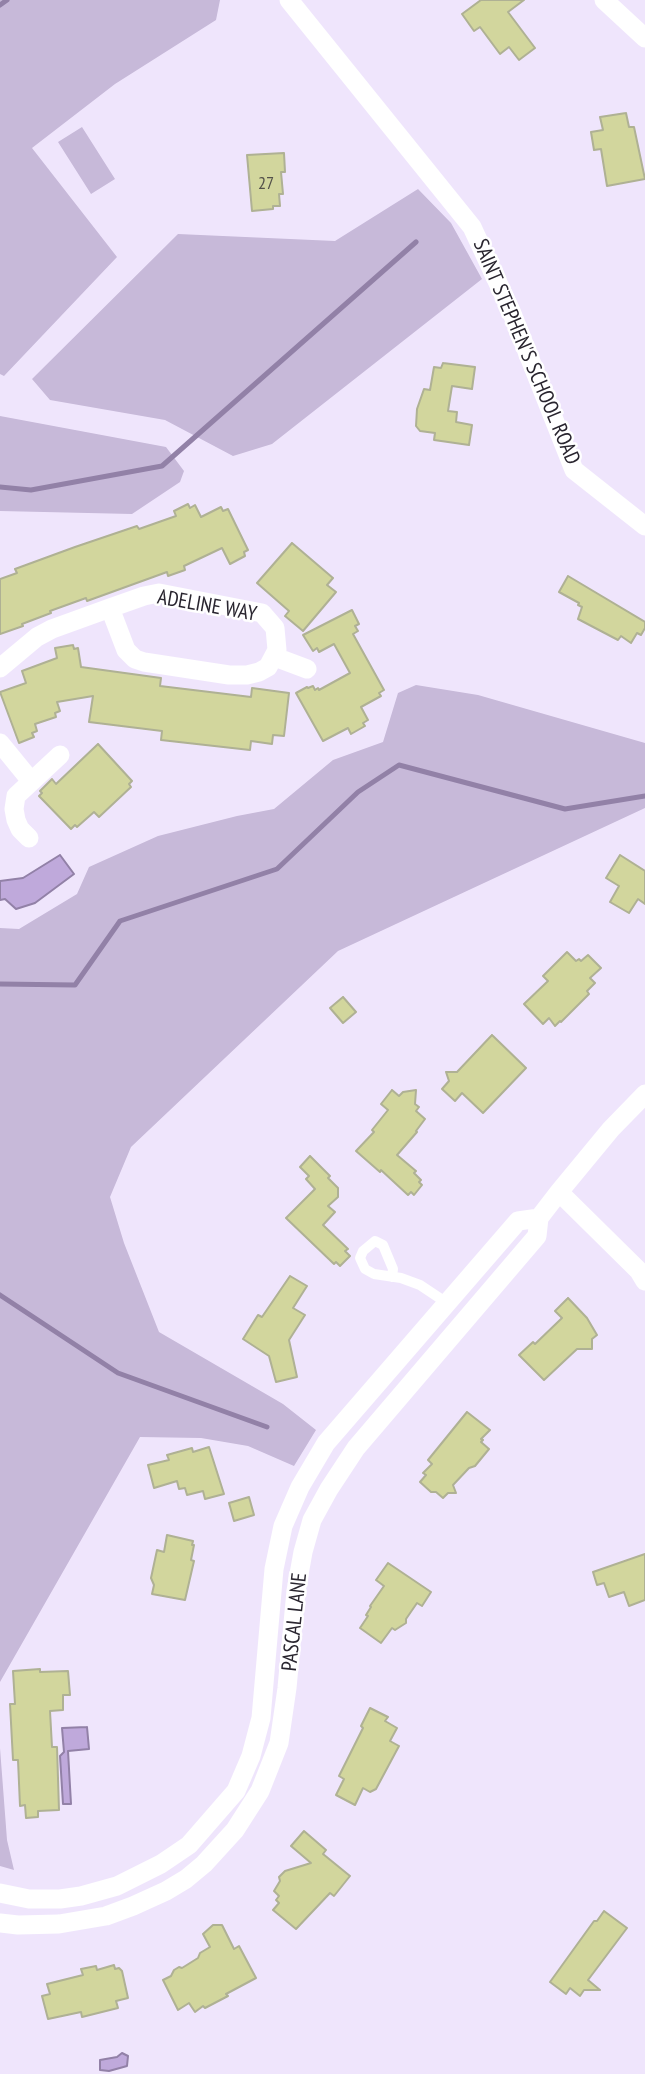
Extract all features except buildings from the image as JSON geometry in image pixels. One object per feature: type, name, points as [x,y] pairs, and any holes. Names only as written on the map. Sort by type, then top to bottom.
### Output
[{"type":"street","name":"SAINT STEPHEN'S SCHOOL ROAD","points":[[289,0],[472,227],[512,311],[574,470],[645,526]]},
{"type":"street","points":[[604,0],[645,38]]},
{"type":"street","name":"ADELINE WAY","points":[[0,668],[43,634],[110,608],[159,593],[257,612],[267,617],[275,628],[275,657]]},
{"type":"street","points":[[110,608],[126,650],[135,659],[144,662],[239,675],[264,670],[275,657],[307,669]]},
{"type":"street","points":[[0,743],[31,781]]},
{"type":"street","points":[[29,838],[18,825],[14,809],[16,796],[60,755]]},
{"type":"street","name":"PASCAL LANE","points":[[9,1924],[84,1921],[146,1901],[186,1879],[204,1864],[235,1830],[260,1791],[279,1743],[303,1552],[312,1520],[329,1489],[356,1448],[537,1236],[539,1217],[559,1192],[611,1129],[645,1094]]},
{"type":"street","points":[[559,1192],[639,1271],[645,1281]]},
{"type":"street","name":"PASCAL LANE","points":[[0,1893],[41,1900],[81,1896],[117,1886],[140,1876],[180,1852],[201,1834],[217,1815],[236,1791],[251,1755],[261,1718],[274,1569],[283,1526],[300,1487],[326,1443],[518,1221],[539,1217]]},
{"type":"street","points":[[267,1651],[290,1657]]},
{"type":"street","points":[[217,1815],[235,1830]]},
{"type":"street","points":[[9,1924],[22,1898]]},
{"type":"lane","points":[[392,1277],[420,1285],[447,1303]]},
{"type":"shaded area","points":[[0,0],[220,0],[216,20],[115,84],[32,148],[117,257],[4,376],[0,374]]},
{"type":"shaded area","points":[[82,127],[115,179],[91,194],[58,142]]},
{"type":"shaded area","points":[[418,189],[451,223],[482,279],[272,444],[233,456],[165,420],[50,400],[32,379],[178,234],[335,241]]},
{"type":"shaded area","points":[[0,416],[166,447],[184,471],[180,482],[132,514],[0,511]]},
{"type":"shaded area","points":[[416,685],[478,695],[645,743],[645,808],[338,951],[131,1147],[110,1197],[124,1243],[159,1332],[283,1404],[316,1430],[294,1466],[248,1446],[201,1438],[140,1437],[0,1682],[0,928],[19,929],[77,894],[89,867],[158,836],[274,809],[333,760],[383,742],[398,693]]},
{"type":"shaded area","points":[[60,855],[74,874],[35,903],[16,909],[5,899],[0,900],[0,881],[23,878]]},
{"type":"shaded area","points":[[87,1727],[89,1749],[68,1751],[71,1804],[63,1804],[60,1756],[64,1752],[62,1728]]},
{"type":"shaded area","points":[[0,1748],[7,1840],[14,1870],[0,1866]]},
{"type":"shaded area","points":[[122,2053],[128,2056],[127,2066],[109,2071],[100,2070],[100,2060],[117,2057]]},
{"type":"waterway","points":[[0,5],[7,0]]},
{"type":"waterway","points":[[0,487],[31,490],[162,466],[416,242]]},
{"type":"waterway","points":[[0,984],[75,985],[120,921],[277,869],[358,792],[399,765],[565,809],[645,796]]},
{"type":"waterway","points":[[0,1295],[118,1373],[267,1427]]}]
